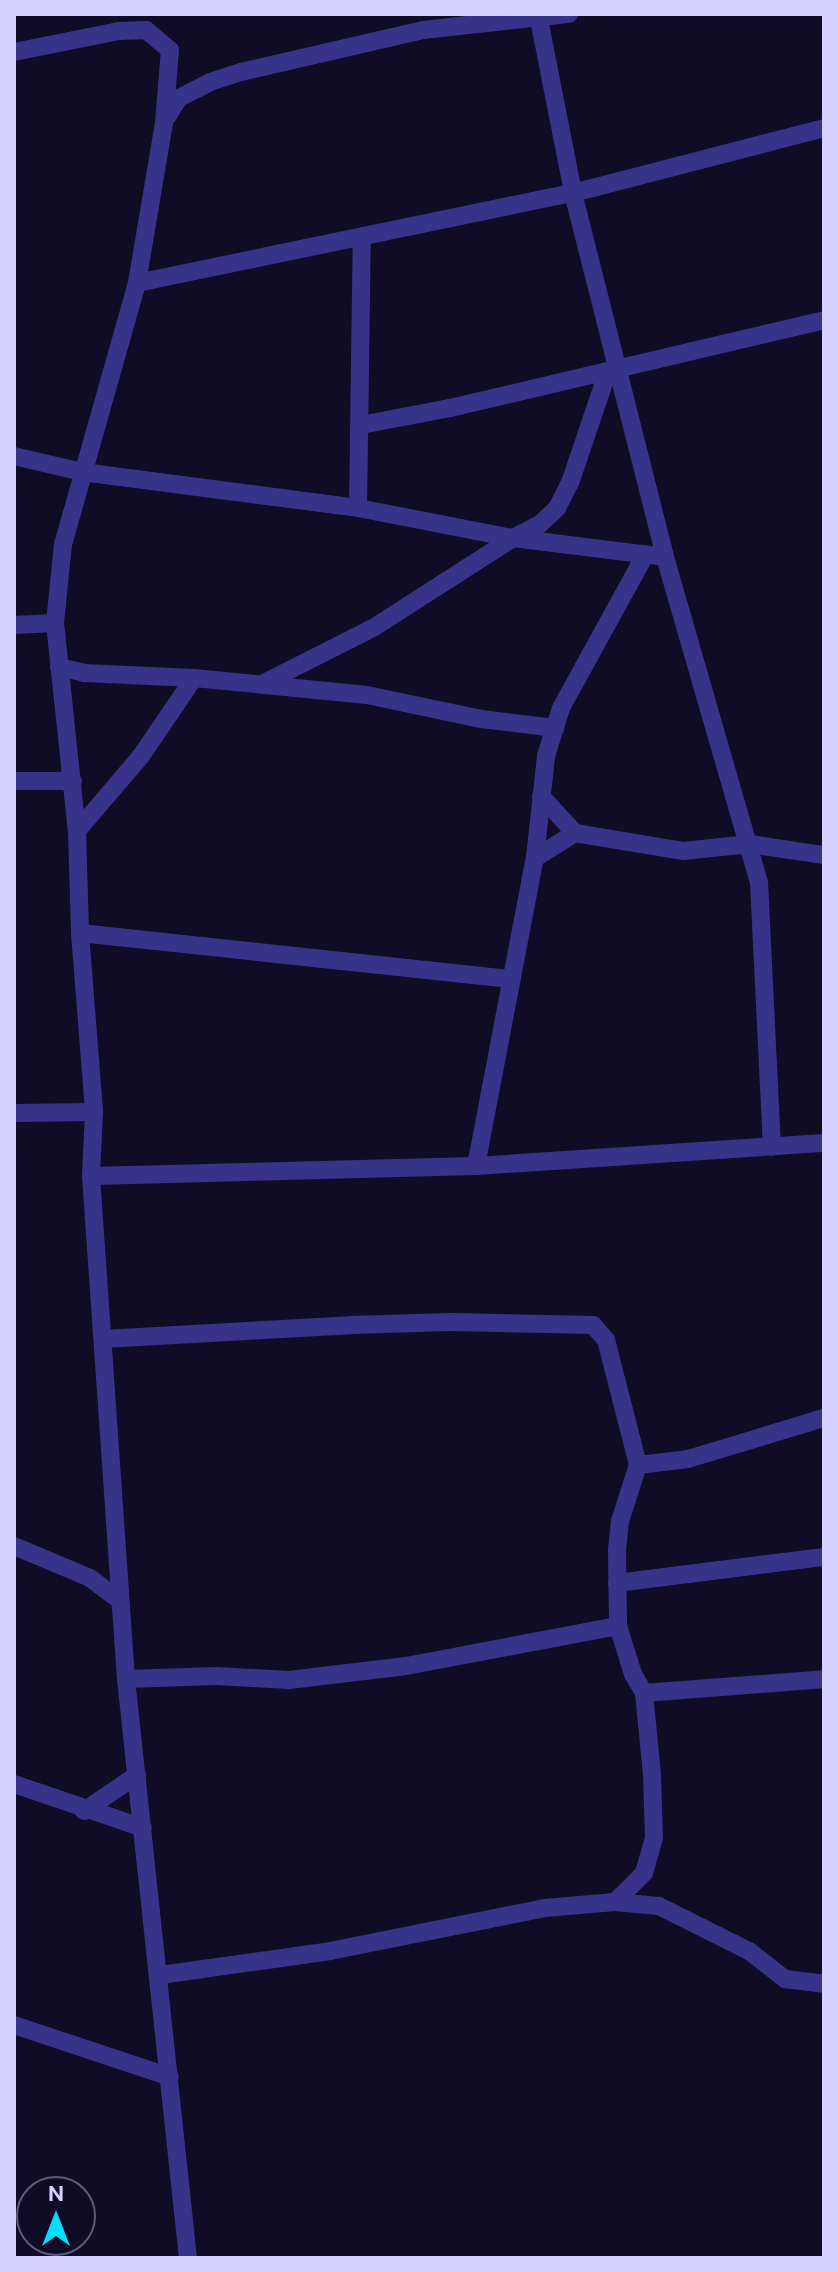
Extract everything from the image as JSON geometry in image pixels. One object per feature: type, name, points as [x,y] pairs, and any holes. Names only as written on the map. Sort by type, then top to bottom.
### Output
[{"type":"street","points":[[164,123],[179,98],[210,82],[423,30],[569,14]]},
{"type":"street","points":[[539,17],[612,370],[759,882],[772,1147]]},
{"type":"street","points":[[14,52],[119,31],[146,30],[170,50],[164,123],[137,283],[63,544],[55,623],[77,831],[80,933],[94,1112],[91,1176],[126,1679],[188,2258]]},
{"type":"street","points":[[169,71],[210,82]]},
{"type":"street","points":[[137,283],[573,193],[824,128]]},
{"type":"street","points":[[358,508],[362,237]]},
{"type":"street","points":[[361,425],[824,320]]},
{"type":"street","points":[[262,684],[373,628],[513,538],[539,525],[557,508],[570,483],[612,370]]},
{"type":"street","points":[[14,456],[82,472],[358,508],[513,538],[665,557]]},
{"type":"street","points":[[476,1166],[535,858],[546,756],[578,675],[645,555]]},
{"type":"street","points":[[14,625],[55,623]]},
{"type":"street","points":[[59,667],[84,673],[194,678],[367,695],[481,719],[555,728]]},
{"type":"street","points":[[77,831],[141,756],[194,678]]},
{"type":"street","points":[[14,781],[73,781]]},
{"type":"street","points":[[541,796],[575,833],[683,851],[750,844],[824,855]]},
{"type":"street","points":[[535,858],[575,833]]},
{"type":"street","points":[[80,933],[512,979]]},
{"type":"street","points":[[14,1113],[94,1112]]},
{"type":"street","points":[[91,1176],[476,1166],[824,1143]]},
{"type":"street","points":[[103,1339],[450,1322],[593,1325],[606,1340],[638,1465],[620,1521],[618,1626],[633,1674],[644,1693],[652,1775],[654,1838],[644,1873],[615,1902]]},
{"type":"street","points":[[638,1465],[688,1459],[824,1418]]},
{"type":"street","points":[[14,1546],[90,1578],[120,1601]]},
{"type":"street","points":[[617,1583],[824,1557]]},
{"type":"street","points":[[90,1578],[118,1560]]},
{"type":"street","points":[[126,1679],[216,1676],[289,1680],[406,1666],[618,1626]]},
{"type":"street","points":[[644,1693],[824,1679]]},
{"type":"street","points":[[84,1811],[137,1775]]},
{"type":"street","points":[[14,1784],[84,1811],[143,1828]]},
{"type":"street","points":[[160,1975],[330,1951],[545,1908],[615,1902],[659,1906],[749,1951],[785,1979],[824,1984]]},
{"type":"street","points":[[14,2025],[170,2077]]}]
